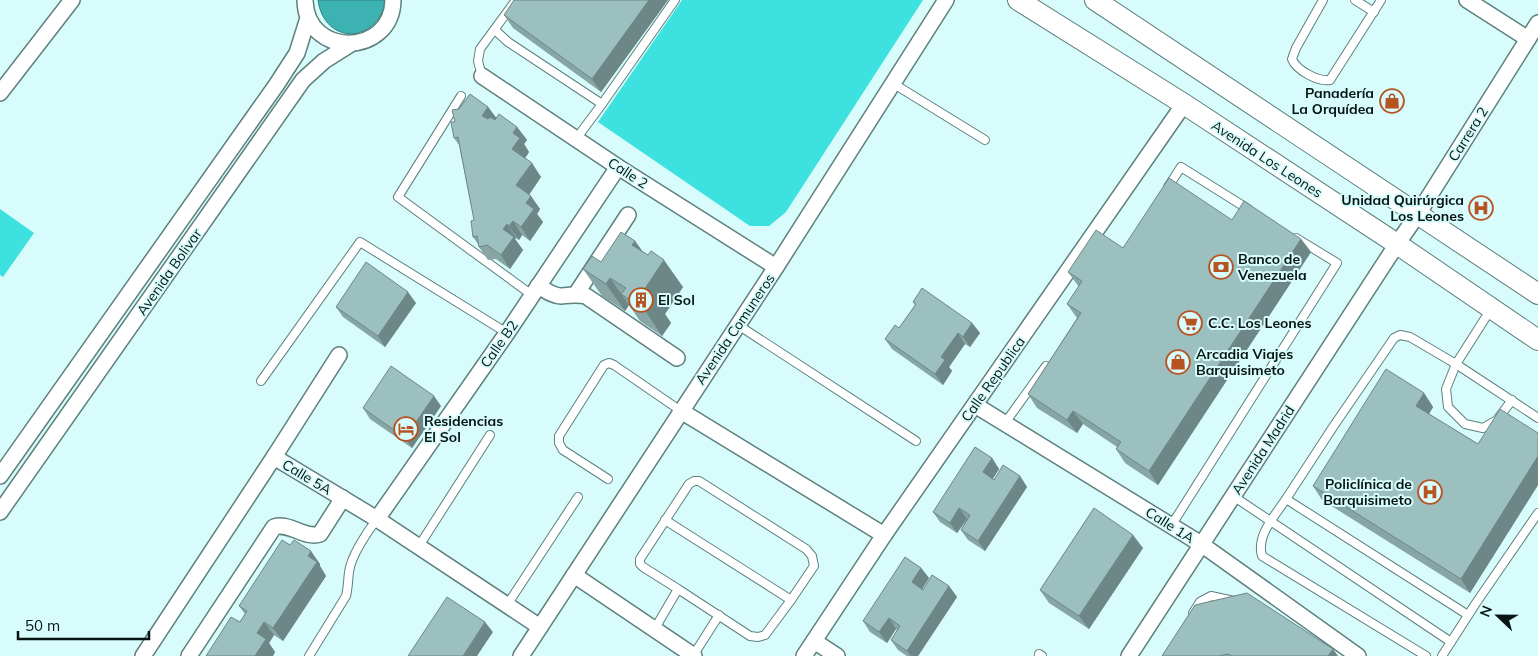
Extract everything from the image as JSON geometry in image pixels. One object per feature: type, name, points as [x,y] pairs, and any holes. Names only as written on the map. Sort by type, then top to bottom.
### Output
[{"type":"street","points":[[0,93],[72,0]]},
{"type":"street","name":"Avenida Bolivar","points":[[0,476],[297,53],[308,18],[305,0]]},
{"type":"street","name":"Avenida Bolivar","points":[[0,512],[303,80],[324,61],[351,44],[364,42],[375,36],[391,15],[393,0]]},
{"type":"street","name":"Avenida Comuneros","points":[[521,656],[776,267],[946,0]]},
{"type":"street","name":"Avenida Los Leones","points":[[1018,0],[1184,104],[1538,340]]},
{"type":"street","points":[[1095,0],[1538,294]]},
{"type":"street","points":[[1467,0],[1528,39]]},
{"type":"street","points":[[308,18],[321,35],[340,44],[351,44]]},
{"type":"street","name":"Carrera 2","points":[[1396,244],[1418,214],[1538,23]]},
{"type":"street","name":"Calle 2","points":[[482,76],[618,167],[776,267]]},
{"type":"street","name":"Calle Republica","points":[[804,656],[884,534],[1099,234],[1184,104]]},
{"type":"street","name":"Calle B2","points":[[377,519],[507,333],[618,167]]},
{"type":"street","points":[[576,294],[628,215]]},
{"type":"street","name":"Avenida Madrid","points":[[1129,656],[1396,244]]},
{"type":"street","points":[[535,291],[560,296],[576,294],[586,296],[677,358]]},
{"type":"street","points":[[274,457],[339,355]]},
{"type":"street","name":"Calle 1A","points":[[975,405],[1201,544],[1358,656]]},
{"type":"street","points":[[681,411],[884,534]]},
{"type":"street","name":"Calle 5A","points":[[146,655],[274,457],[377,519],[540,627]]},
{"type":"street","points":[[189,656],[274,527],[281,525],[313,536],[320,534],[343,498]]},
{"type":"street","points":[[574,575],[693,656]]},
{"type":"street","points":[[814,641],[837,656]]},
{"type":"lane","points":[[482,76],[478,61],[480,49],[516,0]]},
{"type":"lane","points":[[576,139],[675,0]]},
{"type":"lane","points":[[1323,0],[1296,48],[1292,59],[1294,64],[1324,81],[1330,80],[1382,0]]},
{"type":"lane","points":[[1355,0],[1374,12]]},
{"type":"lane","points":[[495,30],[508,42],[602,104]]},
{"type":"lane","points":[[894,84],[985,140]]},
{"type":"lane","points":[[461,96],[398,198],[535,291]]},
{"type":"lane","points":[[1162,198],[1181,167],[1255,212]]},
{"type":"lane","points":[[1171,526],[1337,263],[1288,233]]},
{"type":"lane","points":[[261,381],[360,242],[507,333]]},
{"type":"lane","points":[[1491,309],[1456,364],[1446,389],[1448,407],[1465,424],[1483,428],[1497,420],[1512,400]]},
{"type":"lane","points":[[738,325],[916,441]]},
{"type":"lane","points":[[1426,656],[1262,556],[1259,547],[1263,534],[1394,338],[1400,335],[1410,337],[1456,364],[1538,418]]},
{"type":"lane","points":[[1005,424],[1053,357]]},
{"type":"lane","points":[[608,479],[563,450],[559,443],[560,436],[604,365],[609,363],[614,365],[681,411]]},
{"type":"lane","points":[[419,546],[490,435]]},
{"type":"lane","points":[[694,481],[700,481],[806,549],[812,556],[814,566],[765,634],[758,637],[750,636],[678,589],[640,564],[640,560],[689,484],[694,481]]},
{"type":"lane","points":[[1233,496],[1451,642]]},
{"type":"lane","points":[[507,605],[578,497]]},
{"type":"lane","points":[[1286,499],[1468,615]]},
{"type":"lane","points":[[1442,656],[1538,513]]},
{"type":"lane","points":[[309,656],[341,607],[348,591],[349,572],[352,563],[377,519]]},
{"type":"lane","points":[[666,520],[791,600]]},
{"type":"lane","points":[[654,630],[678,589]]},
{"type":"lane","points":[[1190,618],[1200,602],[1211,596],[1231,600],[1239,605]]},
{"type":"lane","points":[[693,656],[719,615]]},
{"type":"shaded area","points":[[318,0],[386,0],[381,15],[372,25],[362,32],[351,34],[340,32],[330,25],[322,15]]},
{"type":"shaded area","points":[[682,0],[923,0],[786,212],[769,226],[750,226],[598,122]]},
{"type":"shaded area","points":[[0,209],[34,233],[3,277],[0,275]]},
{"type":"building","points":[[514,0],[649,0],[592,79],[504,15]]},
{"type":"building","points":[[470,94],[488,107],[482,116],[495,120],[499,114],[517,127],[513,133],[520,138],[512,149],[532,163],[516,185],[531,196],[526,203],[534,209],[521,227],[513,221],[503,229],[514,237],[501,255],[487,245],[479,247],[477,236],[473,237],[471,221],[474,220],[458,137],[454,138],[451,122],[455,122],[452,110],[459,109]]},
{"type":"building","points":[[1169,178],[1232,220],[1244,201],[1301,239],[1149,471],[1116,449],[1121,442],[1073,411],[1067,420],[1028,394],[1081,313],[1067,304],[1082,281],[1068,272],[1096,230],[1123,248]]},
{"type":"building","points":[[621,232],[635,241],[632,245],[648,255],[651,251],[664,260],[644,290],[653,296],[644,309],[621,294],[626,288],[610,278],[606,284],[583,269],[592,256],[601,262]]},
{"type":"building","points":[[366,262],[408,292],[378,336],[336,307]]},
{"type":"building","points":[[922,288],[972,323],[963,337],[958,333],[941,357],[945,360],[935,374],[885,339],[895,325],[899,328],[916,304],[913,302]]},
{"type":"building","points":[[391,366],[434,396],[405,438],[363,408]]},
{"type":"building","name":"Policlínica de Barquisimeto","points":[[1386,369],[1424,393],[1416,406],[1478,444],[1500,409],[1538,433],[1538,456],[1461,579],[1313,486]]},
{"type":"building","points":[[975,447],[992,458],[983,472],[994,480],[1003,465],[1020,476],[978,541],[961,530],[970,515],[959,508],[950,523],[933,512]]},
{"type":"building","points":[[1094,508],[1133,535],[1079,616],[1040,590]]},
{"type":"building","points":[[282,540],[290,545],[294,540],[311,551],[308,556],[317,562],[273,628],[264,622],[257,633],[266,639],[255,656],[206,656],[231,617],[240,622],[247,611],[239,606]]},
{"type":"building","points":[[905,557],[921,568],[912,582],[923,590],[932,575],[949,586],[907,651],[891,640],[900,626],[889,618],[879,632],[863,621]]},
{"type":"building","points":[[1247,593],[1333,649],[1328,656],[1232,656],[1228,654],[1219,656],[1162,656],[1195,605]]},
{"type":"building","points":[[447,597],[485,622],[463,656],[408,656]]},
{"type":"place","name":"Panadería La Orquídea","points":[[1392,101]]},
{"type":"place","name":"Unidad Quirúrgica Los Leones","points":[[1481,208]]},
{"type":"place","name":"Banco de Venezuela","points":[[1221,267]]},
{"type":"place","name":"El Sol","points":[[641,300]]},
{"type":"place","name":"C.C. Los Leones","points":[[1190,323]]},
{"type":"place","name":"Arcadia Viajes Barquisimeto","points":[[1178,362]]},
{"type":"place","name":"Residencias El Sol","points":[[406,429]]},
{"type":"place","name":"Policlínica de Barquisimeto","points":[[1430,492]]}]
